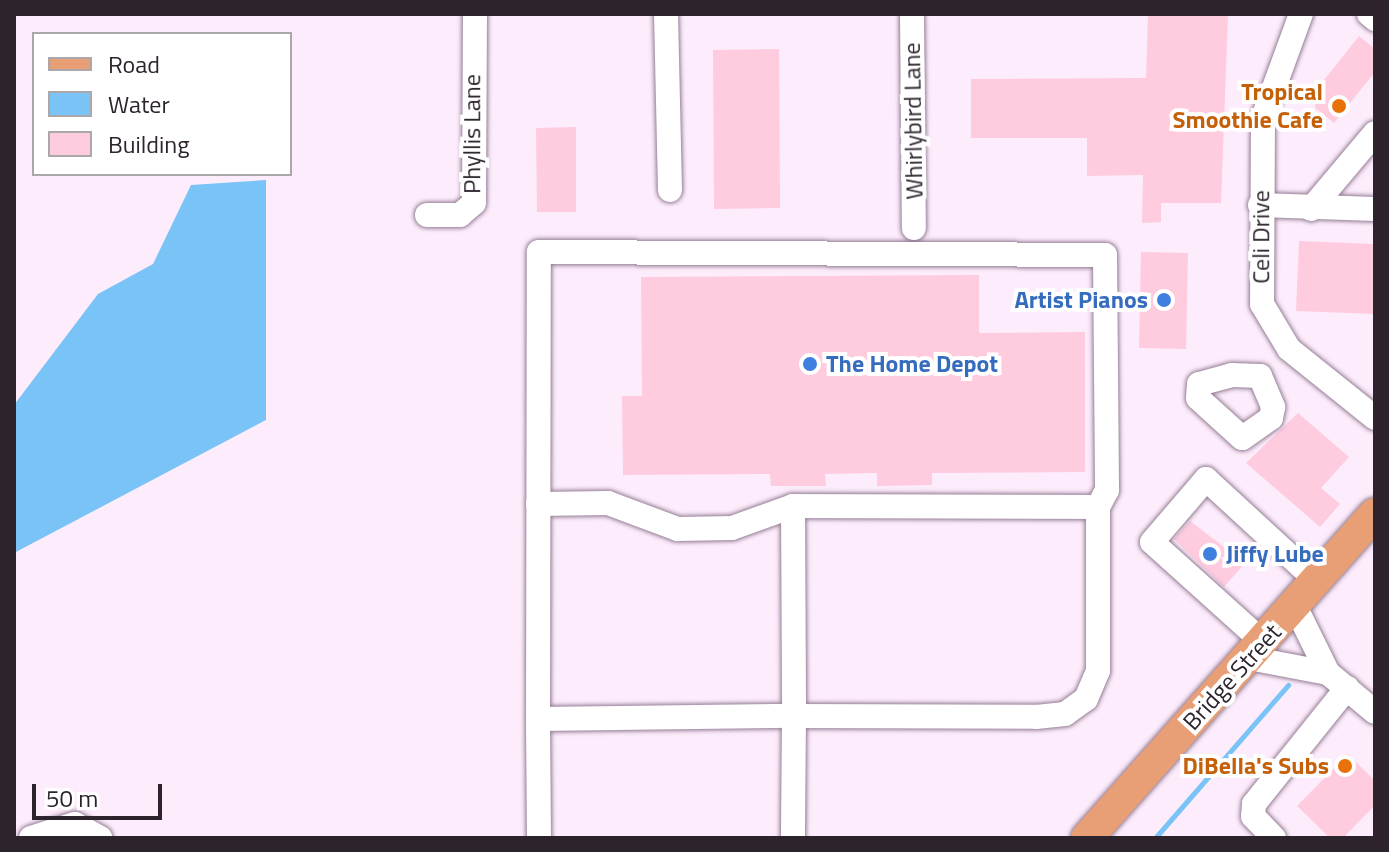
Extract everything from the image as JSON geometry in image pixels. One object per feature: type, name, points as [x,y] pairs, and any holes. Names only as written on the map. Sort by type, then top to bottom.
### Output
[{"type":"main road","name":"Bridge Street","points":[[1087,838],[1375,514]]},
{"type":"street","name":"Phyllis Lane","points":[[427,215],[460,215],[474,203],[475,14]]},
{"type":"street","points":[[666,14],[670,190]]},
{"type":"street","name":"Whirlybird Lane","points":[[912,14],[914,228]]},
{"type":"street","name":"Celi Drive","points":[[1301,14],[1268,87],[1260,205],[1262,304],[1289,349],[1375,418]]},
{"type":"street","points":[[1369,14],[1375,19]]},
{"type":"street","points":[[1311,209],[1375,133]]},
{"type":"street","points":[[1260,205],[1375,209]]},
{"type":"street","points":[[538,719],[1065,714],[1086,699],[1098,671],[1098,507],[1107,490],[1105,255],[539,252],[538,504],[538,719],[539,838]]},
{"type":"street","points":[[1260,376],[1289,349]]},
{"type":"street","points":[[1317,581],[1206,479],[1152,542],[1256,650],[1338,681],[1375,712]]},
{"type":"street","points":[[538,504],[608,503],[678,529],[732,528],[793,506],[1098,507]]},
{"type":"street","points":[[793,506],[793,838]]},
{"type":"street","points":[[1295,606],[1338,681]]},
{"type":"street","points":[[1274,838],[1253,816],[1254,804],[1338,681]]},
{"type":"street","points":[[31,838],[75,824],[100,838]]},
{"type":"water","points":[[266,180],[266,420],[14,553],[14,405],[98,294],[153,264],[191,185]]},
{"type":"building","points":[[1148,14],[1228,14],[1221,203],[1161,203],[1161,222],[1142,223],[1143,175],[1087,176],[1087,138],[971,138],[971,79],[1146,78]]},
{"type":"building","points":[[1359,36],[1375,49],[1375,72],[1334,123],[1315,108],[1316,90]]},
{"type":"building","points":[[779,49],[780,208],[714,209],[713,50]]},
{"type":"building","points":[[576,127],[576,212],[537,212],[536,128]]},
{"type":"building","points":[[1299,241],[1375,244],[1375,314],[1296,311]]},
{"type":"building","name":"Artist Pianos","points":[[1141,252],[1188,253],[1186,349],[1139,348]]},
{"type":"building","name":"The Home Depot","points":[[979,275],[979,333],[1085,332],[1085,472],[932,473],[932,485],[877,486],[877,473],[825,474],[826,486],[771,486],[770,474],[623,475],[622,396],[642,396],[641,277]]},
{"type":"building","points":[[1298,413],[1349,457],[1321,488],[1340,504],[1320,527],[1246,463]]},
{"type":"building","name":"Jiffy Lube","points":[[1190,521],[1245,563],[1224,587],[1174,539]]},
{"type":"building","points":[[1348,754],[1375,781],[1375,805],[1343,838],[1330,838],[1297,806]]},
{"type":"waterway","points":[[1155,838],[1288,685]]},
{"type":"place","name":"Tropical Smoothie Cafe","points":[[1339,106]]},
{"type":"place","name":"Artist Pianos","points":[[1164,300]]},
{"type":"place","name":"The Home Depot","points":[[810,364]]},
{"type":"place","name":"Jiffy Lube","points":[[1210,554]]},
{"type":"place","name":"DiBella's Subs","points":[[1345,766]]}]
